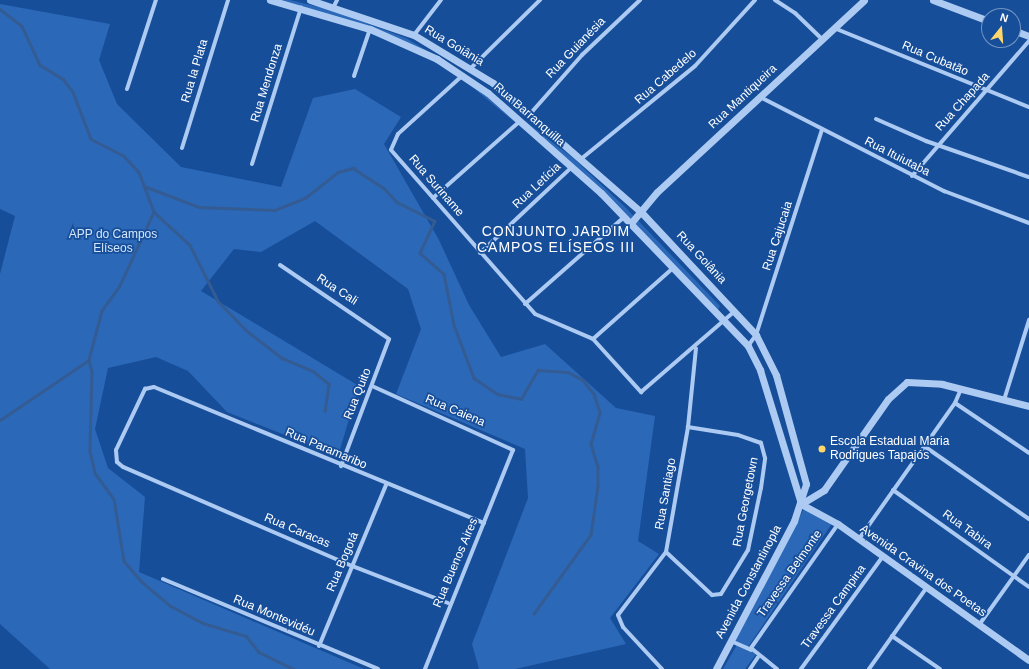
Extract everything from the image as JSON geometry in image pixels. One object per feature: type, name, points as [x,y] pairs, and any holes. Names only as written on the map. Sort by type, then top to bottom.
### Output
[{"type":"street","points":[[127,89],[156,0]]},
{"type":"street","name":"Rua la Plata","points":[[182,148],[228,0]]},
{"type":"street","name":"Rua Barranquilla","points":[[270,0],[370,29],[416,47],[463,75],[520,121],[601,194],[631,223],[724,322]]},
{"type":"street","name":"Rua Goiânia","points":[[310,0],[336,3],[417,36],[472,68],[530,114],[642,213],[756,335],[776,375],[805,478],[801,504]]},
{"type":"street","points":[[416,47],[417,36],[441,0]]},
{"type":"street","points":[[472,68],[540,0]]},
{"type":"street","name":"Rua Guianésia","points":[[530,114],[582,54],[640,0]]},
{"type":"street","name":"Rua Cabedelo","points":[[581,159],[695,66],[755,0]]},
{"type":"street","points":[[775,0],[795,13],[821,38]]},
{"type":"street","name":"Rua Mantiqueira","points":[[631,223],[642,213],[657,192],[760,97],[821,38],[864,0]]},
{"type":"street","points":[[933,0],[981,18]]},
{"type":"street","name":"Rua Mendonza","points":[[252,164],[301,8]]},
{"type":"street","name":"Rua Cubatão","points":[[834,28],[986,92],[1029,107]]},
{"type":"street","points":[[354,76],[370,29]]},
{"type":"street","name":"Rua Chapada","points":[[912,176],[1029,41]]},
{"type":"street","name":"Rua Suriname","points":[[463,75],[398,134],[390,146],[398,157],[480,253],[526,304],[548,322],[593,340],[636,391],[643,392],[696,348]]},
{"type":"street","name":"Rua Ituiutaba","points":[[760,97],[912,176],[1029,223]]},
{"type":"street","points":[[876,119],[938,145],[1029,177]]},
{"type":"street","points":[[433,198],[520,121]]},
{"type":"street","name":"Rua Cajucaia","points":[[748,346],[756,335],[822,130]]},
{"type":"street","name":"Rua Letícia","points":[[480,253],[572,167]]},
{"type":"street","points":[[601,194],[610,185]]},
{"type":"street","points":[[526,304],[625,217]]},
{"type":"street","name":"Rua Cali","points":[[280,265],[383,331]]},
{"type":"street","points":[[593,340],[673,267]]},
{"type":"street","points":[[696,348],[735,311]]},
{"type":"street","points":[[1004,400],[1029,320]]},
{"type":"street","points":[[724,322],[748,346],[760,370],[801,504],[828,485],[902,385],[924,382],[961,389],[1029,406]]},
{"type":"street","name":"Rua Quito","points":[[342,466],[389,343],[383,331]]},
{"type":"street","name":"Rua Santiago","points":[[662,669],[618,620],[619,612],[666,552],[688,427],[696,348]]},
{"type":"street","name":"Rua Caiena","points":[[372,386],[510,446],[513,453],[509,466]]},
{"type":"street","name":"Rua Caracas","points":[[161,390],[145,389],[115,453],[123,467],[352,566],[448,603]]},
{"type":"street","points":[[859,539],[955,403],[961,389]]},
{"type":"street","name":"Rua Paramaribo","points":[[161,390],[386,485],[484,523]]},
{"type":"street","points":[[955,403],[1029,453]]},
{"type":"street","name":"Rua Georgetown","points":[[666,552],[707,590],[716,596],[724,592],[748,550],[765,450],[750,437],[688,427]]},
{"type":"street","points":[[924,446],[1029,519]]},
{"type":"street","name":"Rua Buenos Aires","points":[[425,669],[448,603],[509,466]]},
{"type":"street","name":"Rua Bogotá","points":[[319,646],[386,485]]},
{"type":"street","name":"Rua Tabira","points":[[893,490],[1029,587]]},
{"type":"street","name":"Avenida Cravina dos Poetas","points":[[801,504],[838,524],[1029,660]]},
{"type":"street","name":"Avenida Constantinopla","points":[[716,669],[801,504]]},
{"type":"street","name":"Travessa Belmonte","points":[[751,650],[759,635],[838,524]]},
{"type":"street","points":[[980,625],[1029,555]]},
{"type":"street","name":"Travessa Campina","points":[[801,669],[883,556]]},
{"type":"street","name":"Rua Montevidéu","points":[[163,579],[319,646],[378,669]]},
{"type":"street","points":[[868,669],[927,587]]},
{"type":"street","points":[[892,636],[936,668]]},
{"type":"street","points":[[731,641],[751,650],[758,657],[777,669]]},
{"type":"street","points":[[750,669],[758,657]]},
{"type":"green space","points":[[265,0],[290,0],[327,9],[406,38],[456,68],[573,158],[625,207],[720,306],[717,311],[621,210],[454,72],[404,42]]},
{"type":"green space","name":"APP do Campos Elíseos","points":[[0,4],[110,24],[99,60],[117,104],[181,167],[281,187],[313,98],[355,89],[401,117],[384,144],[439,240],[469,305],[501,357],[545,344],[616,408],[655,416],[638,541],[659,554],[610,618],[626,644],[515,669],[479,669],[472,644],[528,498],[525,449],[396,394],[421,329],[408,289],[315,221],[261,252],[234,249],[201,291],[359,386],[338,456],[227,412],[188,371],[156,357],[108,368],[95,429],[108,468],[145,497],[139,572],[364,669],[50,669],[0,624],[0,274],[15,216],[0,209]]},
{"type":"green space","points":[[807,503],[833,522],[748,647],[757,653],[745,669],[723,669],[738,643],[735,640]]},
{"type":"waterway","points":[[0,9],[22,26],[40,65],[63,79],[73,92],[91,139],[124,156],[139,172],[154,212],[190,245],[218,301],[246,330],[282,358],[313,371],[329,384],[325,411]]},
{"type":"waterway","points":[[144,186],[199,207],[275,210],[305,198],[338,172],[353,168],[384,188],[397,202],[435,221],[420,253],[444,274],[454,325],[474,378],[498,394],[521,399],[538,370],[568,372],[583,380],[594,394],[600,413],[591,444],[598,467],[598,486],[591,535],[534,614]]},
{"type":"waterway","points":[[154,212],[120,286],[102,311],[89,360],[92,372],[90,451],[95,473],[114,499],[124,561],[142,582],[171,606],[203,623],[246,636],[259,652],[294,669]]},
{"type":"waterway","points":[[0,420],[89,360]]},
{"type":"place","name":"Escola Estadual Maria Rodrigues Tapajós","points":[[822,449]]},
{"type":"district","name":"CONJUNTO JARDIM CAMPOS ELÍSEOS III","points":[[556,240]]}]
